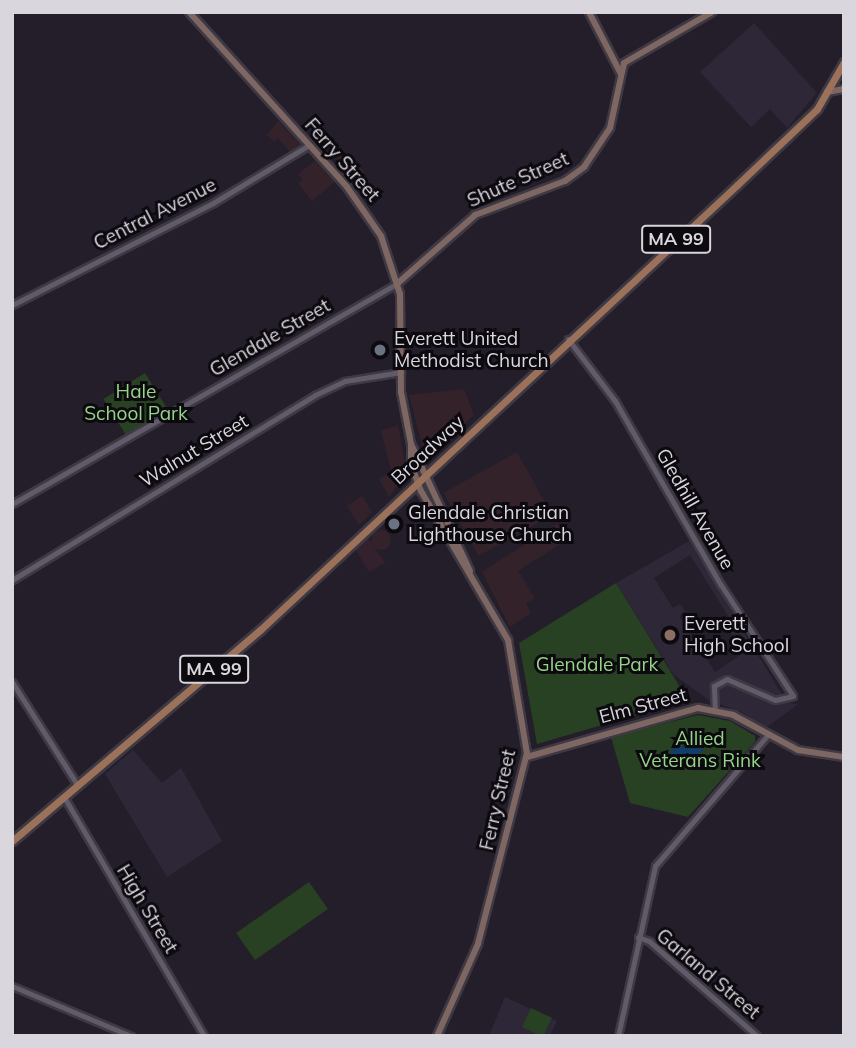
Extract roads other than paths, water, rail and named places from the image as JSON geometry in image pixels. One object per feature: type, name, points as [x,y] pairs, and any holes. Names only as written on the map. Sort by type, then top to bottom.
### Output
[{"type":"main road","name":"Ferry Street","points":[[189,12],[371,217],[398,283],[401,372],[418,481],[511,649],[527,757],[475,952],[437,1036]]},
{"type":"main road","points":[[589,12],[620,72],[632,57],[712,12]]},
{"type":"main road","name":"Broadway","points":[[12,841],[254,635],[568,339],[807,119],[844,62]]},
{"type":"main road","points":[[838,71],[844,82]]},
{"type":"main road","name":"Shute Street","points":[[398,283],[474,215],[565,181],[584,167],[610,128],[620,72]]},
{"type":"main road","points":[[827,92],[844,89]]},
{"type":"main road","name":"Ferry Street","points":[[411,444],[470,571]]},
{"type":"main road","name":"Elm Street","points":[[527,757],[681,710],[715,709],[798,750],[844,757]]},
{"type":"street","name":"Central Avenue","points":[[12,304],[213,204],[309,145]]},
{"type":"street","name":"Glendale Street","points":[[12,504],[398,283]]},
{"type":"street","name":"Gledhill Avenue","points":[[568,339],[615,401],[679,514],[793,696],[775,701],[727,679],[714,686],[715,709]]},
{"type":"street","name":"Walnut Street","points":[[12,580],[314,395],[345,381],[401,372]]},
{"type":"street","points":[[12,682],[78,786]]},
{"type":"street","points":[[618,1036],[647,890],[661,857],[767,736]]},
{"type":"street","name":"High Street","points":[[64,797],[204,1036]]},
{"type":"street","name":"Garland Street","points":[[638,937],[649,941],[757,1036]]},
{"type":"street","points":[[12,986],[131,1036]]},
{"type":"water","points":[[699,741],[703,751],[694,756],[693,768],[682,760],[671,761],[670,750]]},
{"type":"place","name":"Everett United Methodist Church","points":[[380,350]]},
{"type":"place","name":"Glendale Christian Lighthouse Church","points":[[394,524]]},
{"type":"place","name":"Everett High School","points":[[670,635]]},
{"type":"park label","name":"Hale School Park","points":[[136,403]]},
{"type":"park label","name":"Glendale Park","points":[[597,665]]},
{"type":"park label","name":"Allied Veterans Rink","points":[[700,750]]}]
